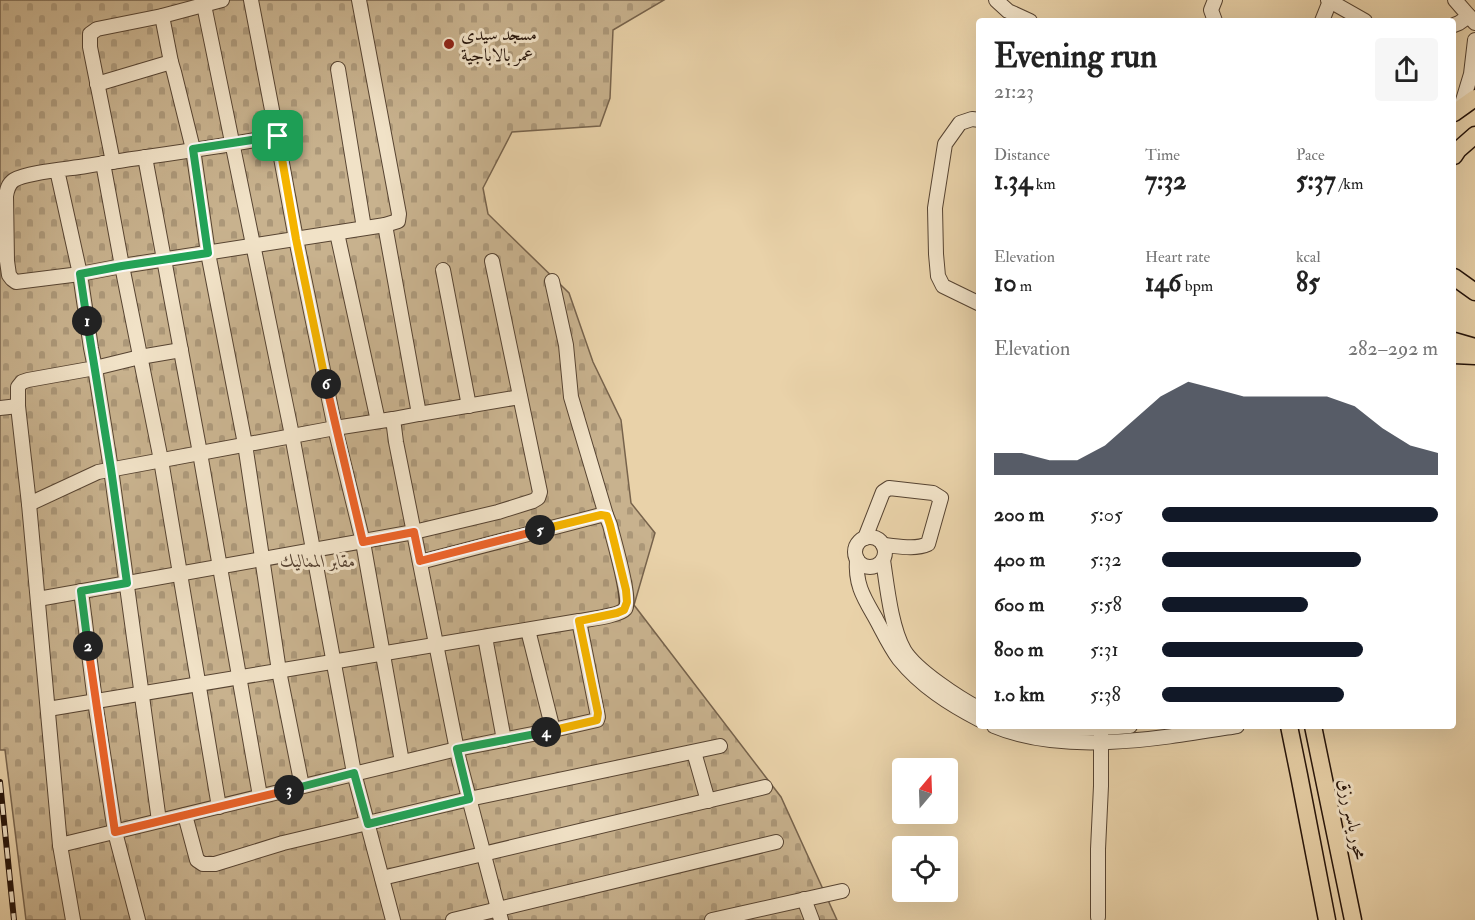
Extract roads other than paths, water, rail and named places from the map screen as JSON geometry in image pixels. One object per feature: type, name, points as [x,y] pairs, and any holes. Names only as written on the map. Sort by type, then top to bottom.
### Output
[{"type":"main road","points":[[1456,154],[1475,135]]},
{"type":"main road","points":[[1456,278],[1475,292]]},
{"type":"main road","points":[[1456,343],[1475,348]]},
{"type":"main road","points":[[1456,355],[1475,356]]},
{"type":"main road","points":[[1289,729],[1327,920]]},
{"type":"main road","name":"محور ياسر رزق","points":[[1314,729],[1353,920]]},
{"type":"street","points":[[219,807],[161,460],[122,266],[89,39],[92,31],[97,29],[162,16],[222,0]]},
{"type":"street","points":[[250,0],[335,428],[363,542],[402,762]]},
{"type":"street","points":[[278,136],[57,170],[14,180],[7,189],[9,275],[16,282],[23,282],[385,225],[398,221],[399,214],[359,0]]},
{"type":"street","points":[[996,0],[1010,16]]},
{"type":"street","points":[[1214,18],[1211,10],[1215,0]]},
{"type":"street","points":[[1455,0],[1472,19],[1456,24]]},
{"type":"street","points":[[1323,18],[1329,1],[1360,18]]},
{"type":"street","points":[[204,5],[292,435],[354,773],[393,920]]},
{"type":"street","points":[[162,16],[193,149],[208,253],[245,444],[279,671],[302,786]]},
{"type":"street","points":[[1463,106],[1471,74],[1475,40]]},
{"type":"street","points":[[97,84],[171,62]]},
{"type":"street","points":[[338,69],[364,228]]},
{"type":"street","points":[[976,120],[960,123],[945,144],[935,208],[938,276],[943,286],[976,302]]},
{"type":"street","points":[[145,157],[260,796]]},
{"type":"street","points":[[57,170],[80,274],[111,469],[159,821]]},
{"type":"street","points":[[385,225],[419,414]]},
{"type":"street","points":[[337,232],[378,422]]},
{"type":"street","points":[[38,599],[414,532],[498,512],[538,498],[540,492],[492,261]]},
{"type":"street","points":[[443,270],[469,406]]},
{"type":"street","points":[[48,709],[528,630],[624,610],[627,606],[626,590],[610,525],[571,397],[566,345],[552,281]]},
{"type":"street","points":[[73,920],[60,845],[18,387],[22,382],[181,350]]},
{"type":"street","points":[[29,504],[98,472],[111,469],[292,435],[520,397]]},
{"type":"street","points":[[0,408],[18,406]]},
{"type":"street","points":[[393,419],[457,749],[500,915]]},
{"type":"street","points":[[866,538],[883,492],[889,488],[933,493],[941,498],[928,544],[911,547],[884,545],[876,538],[866,538],[857,544],[855,549],[856,572],[863,598],[899,658],[936,694],[976,718]]},
{"type":"street","points":[[420,561],[606,515]]},
{"type":"street","points":[[884,545],[883,560],[894,621],[904,651],[917,665],[946,688],[976,707]]},
{"type":"street","points":[[857,559],[860,563],[870,567],[880,564],[883,560]]},
{"type":"street","points":[[81,591],[115,832],[138,920]]},
{"type":"street","points":[[60,845],[457,749],[597,720],[579,621]]},
{"type":"street","points":[[528,630],[553,730]]},
{"type":"street","points":[[485,637],[504,740]]},
{"type":"street","points":[[1003,729],[1023,736],[1058,741],[1101,732]]},
{"type":"street","points":[[1058,729],[1164,738],[1219,729]]},
{"type":"street","points":[[1098,917],[1101,732]]},
{"type":"street","points":[[185,815],[196,860],[202,864],[215,864],[283,843],[469,799],[720,746]]},
{"type":"street","points":[[693,752],[708,801]]},
{"type":"street","points":[[382,878],[765,787]]},
{"type":"street","points":[[453,920],[500,915],[776,842]]},
{"type":"street","points":[[712,920],[842,891]]},
{"type":"street","points":[[804,899],[812,920]]},
{"type":"railway","points":[[0,782],[14,920]]},
{"type":"place","name":"مسجد سيدى عمر بالاباجية","points":[[449,44]]},
{"type":"park label","name":"مقابر المماليك","points":[[318,561]]}]
